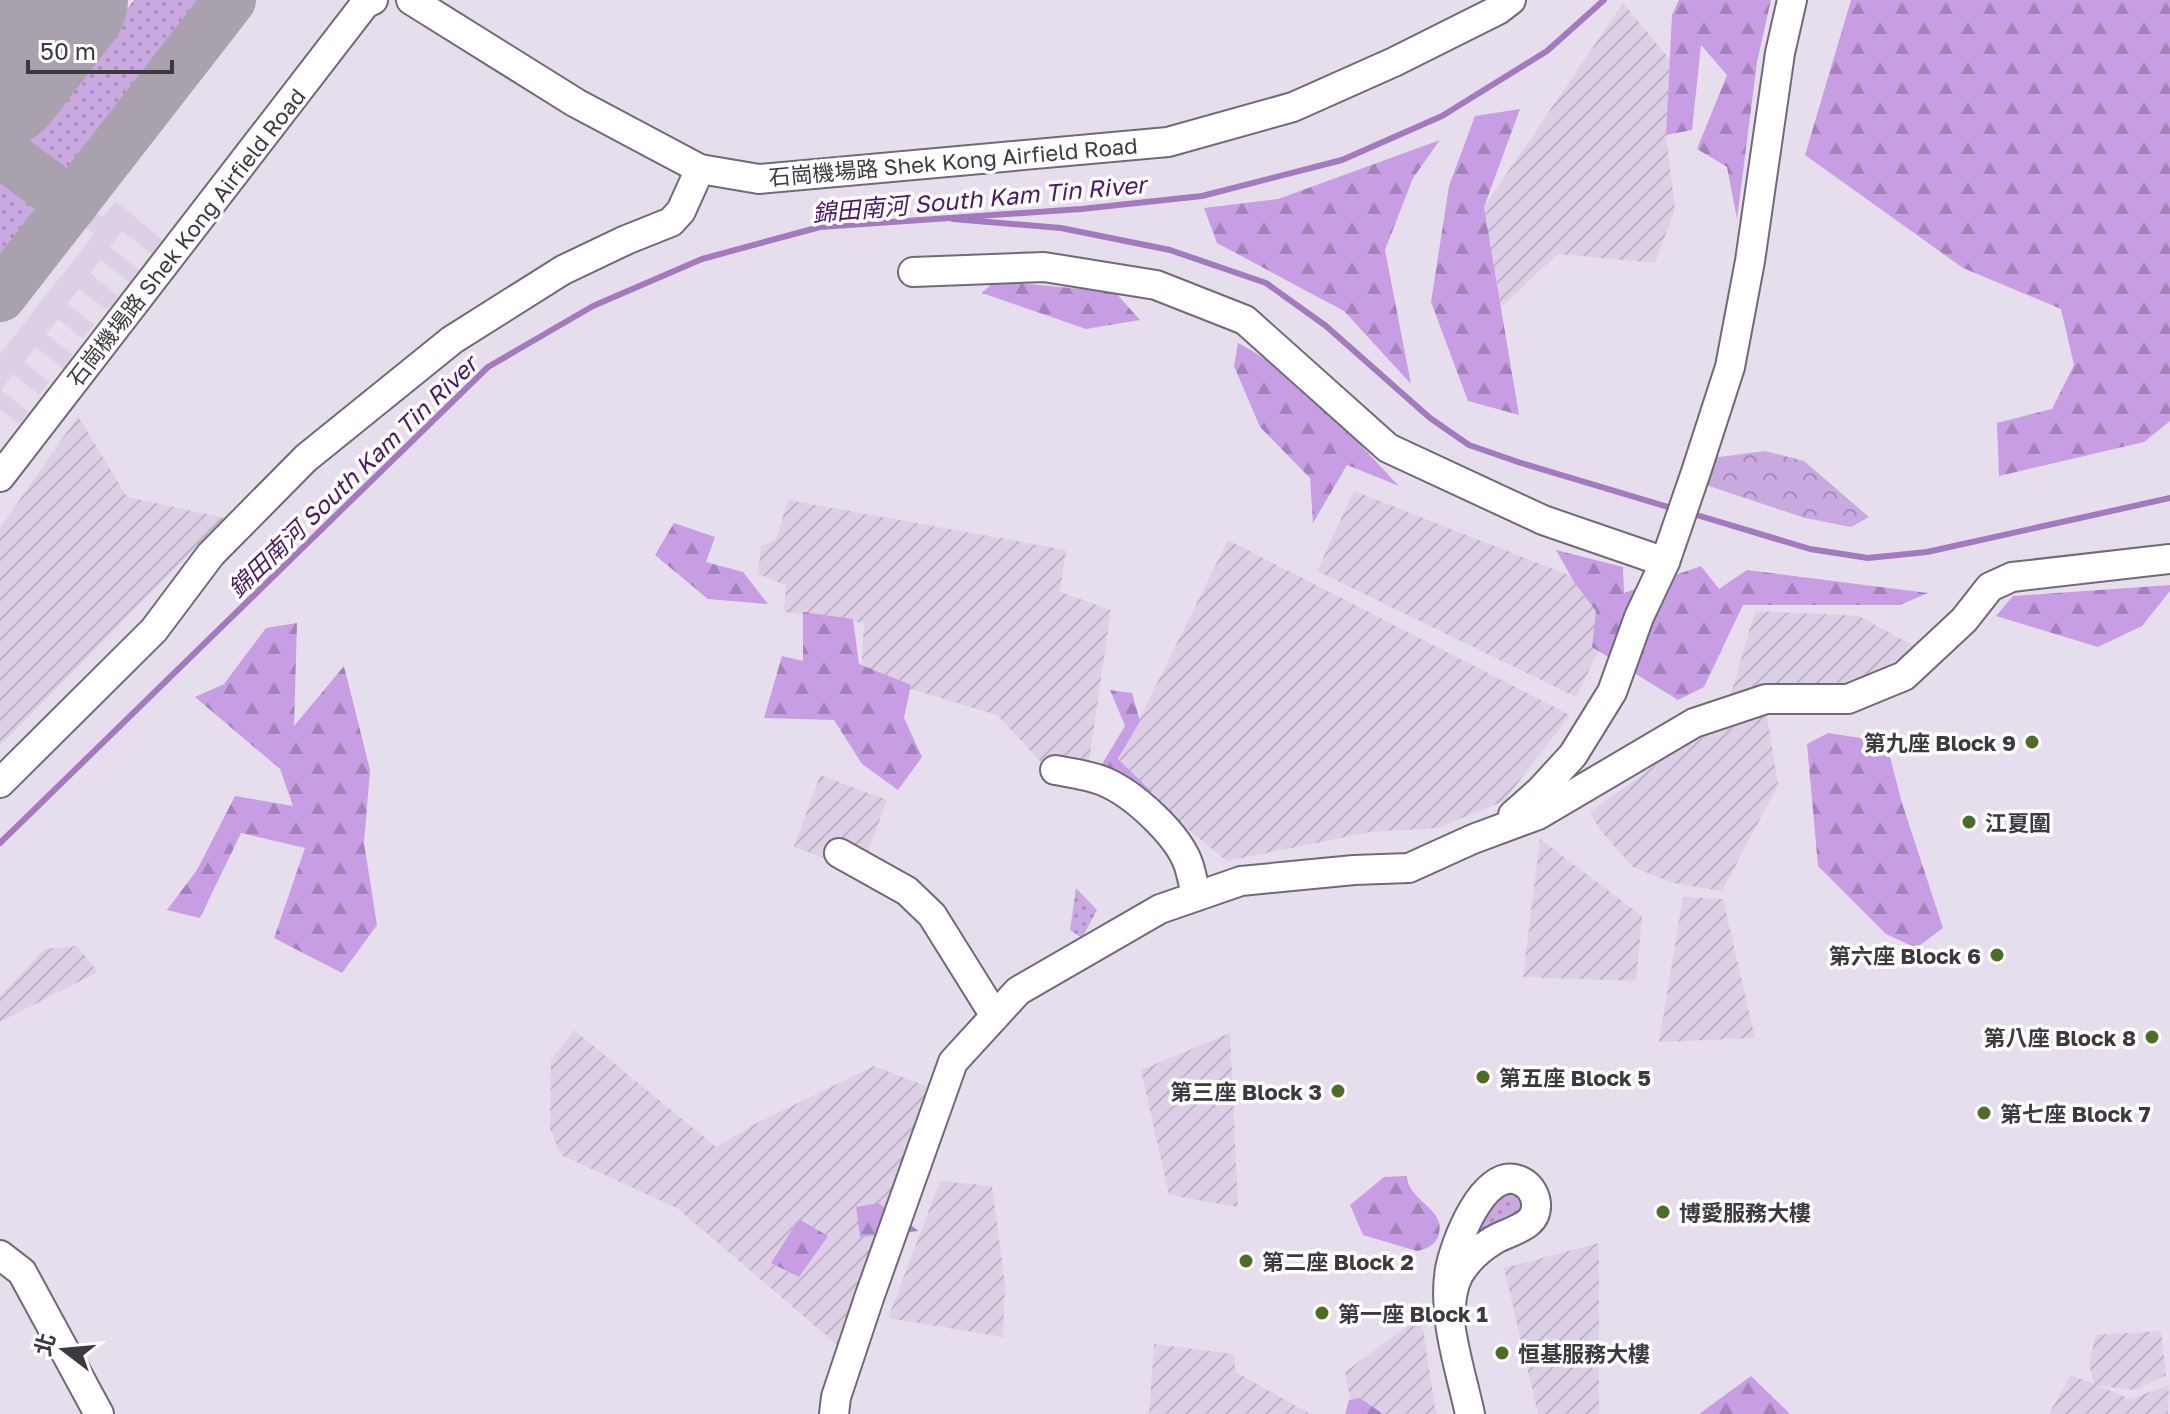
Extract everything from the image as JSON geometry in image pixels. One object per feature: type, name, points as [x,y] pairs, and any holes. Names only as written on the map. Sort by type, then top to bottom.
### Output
[{"type":"street","name":"石崗機場路 Shek Kong Airfield Road","points":[[0,477],[365,4],[373,0]]},
{"type":"street","name":"石崗機場路 Shek Kong Airfield Road","points":[[411,0],[576,103],[700,169],[759,179],[1168,142],[1293,107],[1394,62],[1498,10],[1511,0]]},
{"type":"street","points":[[1503,828],[1513,814],[1565,764],[1612,692],[1639,617],[1665,562],[1730,367],[1750,261],[1780,53],[1792,0]]},
{"type":"street","points":[[0,783],[154,630],[211,554],[306,458],[452,340],[563,270],[671,222],[681,211],[700,169]]},
{"type":"street","points":[[913,272],[1044,267],[1156,285],[1245,320],[1388,448],[1543,520],[1665,562]]},
{"type":"street","points":[[834,1414],[836,1397],[869,1298],[953,1062],[1018,991],[1160,909],[1196,896],[1241,881],[1409,868],[1538,815],[1694,723],[1766,699],[1848,699],[1904,676],[1964,620],[1990,587],[2012,577],[2170,559]]},
{"type":"street","points":[[1055,770],[1106,782],[1133,798],[1174,838],[1189,864],[1196,896]]},
{"type":"street","points":[[839,853],[907,891],[932,915],[995,1016]]},
{"type":"street","points":[[1450,1322],[1454,1285],[1466,1265],[1495,1239],[1528,1224],[1535,1215],[1533,1192],[1525,1183],[1514,1179],[1493,1185],[1469,1217],[1455,1248],[1450,1270],[1450,1322],[1470,1414]]},
{"type":"street","points":[[0,1255],[22,1272],[99,1414]]},
{"type":"shaded area","points":[[1623,3],[1670,60],[1666,135],[1675,209],[1655,263],[1558,254],[1501,307],[1484,207]]},
{"type":"shaded area","points":[[77,197],[103,217],[116,201],[163,241],[152,254],[122,231],[110,247],[139,270],[130,283],[101,260],[90,273],[118,296],[107,310],[79,289],[67,304],[94,325],[83,339],[58,319],[46,334],[73,355],[63,368],[36,347],[24,362],[49,382],[39,395],[13,374],[1,390],[29,412],[19,424],[0,409],[0,354],[94,234],[66,212]]},
{"type":"shaded area","points":[[78,416],[127,497],[225,518],[0,746],[0,528]]},
{"type":"shaded area","points":[[1354,491],[1625,597],[1576,697],[1317,571]]},
{"type":"shaded area","points":[[788,500],[1066,550],[1060,592],[1111,610],[1089,761],[1043,764],[997,715],[861,674],[864,623],[784,612],[786,585],[758,574],[761,546],[776,539]]},
{"type":"shaded area","points":[[1228,540],[1570,715],[1504,801],[1437,828],[1371,832],[1227,861],[1114,770]]},
{"type":"shaded area","points":[[1755,611],[1859,616],[1916,647],[1868,679],[1828,688],[1731,694]]},
{"type":"shaded area","points":[[1767,716],[1778,785],[1722,891],[1673,883],[1633,867],[1600,830],[1590,812],[1686,743]]},
{"type":"shaded area","points":[[820,775],[887,800],[861,871],[794,847]]},
{"type":"shaded area","points":[[1540,839],[1642,916],[1636,981],[1523,977]]},
{"type":"shaded area","points":[[1683,897],[1723,899],[1755,1038],[1659,1042]]},
{"type":"shaded area","points":[[77,946],[98,972],[0,1022],[0,996],[45,949]]},
{"type":"shaded area","points":[[574,1030],[716,1147],[753,1125],[874,1066],[928,1087],[841,1348],[677,1208],[561,1155],[550,1129],[551,1060]]},
{"type":"shaded area","points":[[1230,1033],[1238,1207],[1169,1195],[1141,1070]]},
{"type":"shaded area","points":[[940,1181],[992,1186],[1005,1284],[1003,1337],[888,1318]]},
{"type":"shaded area","points":[[1599,1243],[1599,1414],[1538,1414],[1504,1268]]},
{"type":"shaded area","points":[[1421,1316],[1436,1414],[1353,1414],[1345,1372]]},
{"type":"shaded area","points":[[2161,1331],[2166,1375],[2136,1390],[2099,1386],[2130,1399],[2169,1385],[2168,1414],[2049,1414],[2071,1375],[2094,1384],[2089,1363],[2096,1335]]},
{"type":"shaded area","points":[[1154,1344],[1233,1354],[1236,1372],[1310,1414],[1149,1414]]},
{"type":"green space","points":[[134,0],[214,0],[70,188],[20,149]]},
{"type":"green space","points":[[1679,0],[1771,0],[1757,62],[1737,219],[1727,167],[1697,149],[1727,75],[1701,45],[1692,130],[1666,135],[1672,15]]},
{"type":"green space","points":[[1851,0],[2170,0],[2170,421],[2144,442],[1999,476],[1997,423],[2052,409],[2074,365],[2061,309],[1963,268],[1805,155]]},
{"type":"green space","points":[[1520,109],[1484,207],[1519,415],[1468,401],[1431,302],[1449,186],[1475,116]]},
{"type":"green space","points":[[1440,140],[1413,178],[1385,250],[1411,384],[1344,311],[1217,243],[1204,208],[1278,199]]},
{"type":"green space","points":[[5,167],[56,206],[0,278],[0,173]]},
{"type":"green space","points":[[995,281],[1115,292],[1140,320],[1086,329],[982,293]]},
{"type":"green space","points":[[1238,343],[1304,389],[1399,486],[1347,465],[1313,523],[1310,478],[1260,427],[1234,366]]},
{"type":"green space","points":[[1765,451],[1804,461],[1869,517],[1851,527],[1805,518],[1703,484],[1711,458]]},
{"type":"green space","points":[[674,523],[715,537],[706,562],[743,572],[768,604],[708,599],[655,555]]},
{"type":"green space","points":[[1556,550],[1623,567],[1624,593],[1701,566],[1719,589],[1747,570],[1928,593],[1900,605],[1743,605],[1704,687],[1678,700],[1592,647],[1596,611],[1574,582]]},
{"type":"green space","points":[[2170,585],[2170,591],[2142,626],[2098,647],[1996,616],[2013,596]]},
{"type":"green space","points":[[803,612],[853,619],[859,664],[911,685],[904,718],[922,757],[898,790],[862,764],[834,720],[764,718],[782,656],[803,661]]},
{"type":"green space","points":[[297,623],[294,726],[344,666],[370,770],[364,843],[377,925],[342,973],[274,938],[305,848],[241,833],[200,918],[167,910],[197,870],[235,796],[293,806],[280,769],[195,697],[224,684],[266,628]]},
{"type":"green space","points":[[1110,690],[1132,693],[1140,721],[1118,759],[1152,792],[1100,798],[1102,764],[1125,726]]},
{"type":"green space","points":[[1828,733],[1886,742],[1902,803],[1943,928],[1916,948],[1886,934],[1818,866],[1807,744]]},
{"type":"green space","points":[[1076,888],[1097,910],[1082,938],[1070,930]]},
{"type":"green space","points":[[1407,1176],[1414,1193],[1433,1212],[1440,1227],[1434,1243],[1417,1251],[1363,1235],[1350,1205],[1384,1177]]},
{"type":"green space","points":[[1512,1190],[1523,1198],[1524,1210],[1468,1246],[1500,1194]]},
{"type":"green space","points":[[878,1203],[919,1231],[860,1237],[856,1207]]},
{"type":"green space","points":[[799,1219],[828,1236],[799,1277],[771,1263]]},
{"type":"green space","points":[[1751,1376],[1790,1414],[1699,1414]]},
{"type":"green space","points":[[1360,1398],[1383,1414],[1345,1414],[1349,1400]]},
{"type":"waterway","name":"錦田南河 South Kam Tin River","points":[[0,843],[488,367],[593,306],[702,259],[820,227],[1081,209],[1202,196],[1342,160],[1442,116],[1547,51],[1604,0]]},
{"type":"waterway","points":[[953,219],[1061,228],[1170,250],[1266,283],[1326,326],[1430,418],[1469,445],[1675,509]]},
{"type":"waterway","points":[[1690,513],[1810,549],[1868,558],[1927,552],[2170,498]]},
{"type":"taxiway","points":[[0,296],[230,0]]},
{"type":"taxiway","points":[[0,151],[72,204]]},
{"type":"runway","points":[[0,82],[63,0]]},
{"type":"place","name":"第九座 Block 9","points":[[2032,742]]},
{"type":"place","name":"江夏圍","points":[[1969,822]]},
{"type":"place","name":"第六座 Block 6","points":[[1997,955]]},
{"type":"place","name":"第八座 Block 8","points":[[2152,1037]]},
{"type":"place","name":"第五座 Block 5","points":[[1483,1077]]},
{"type":"place","name":"第三座 Block 3","points":[[1338,1091]]},
{"type":"place","name":"第七座 Block 7","points":[[1984,1113]]},
{"type":"place","name":"博愛服務大樓","points":[[1663,1212]]},
{"type":"place","name":"第二座 Block 2","points":[[1246,1261]]},
{"type":"place","name":"第一座 Block 1","points":[[1322,1313]]},
{"type":"place","name":"恒基服務大樓","points":[[1502,1353]]}]
